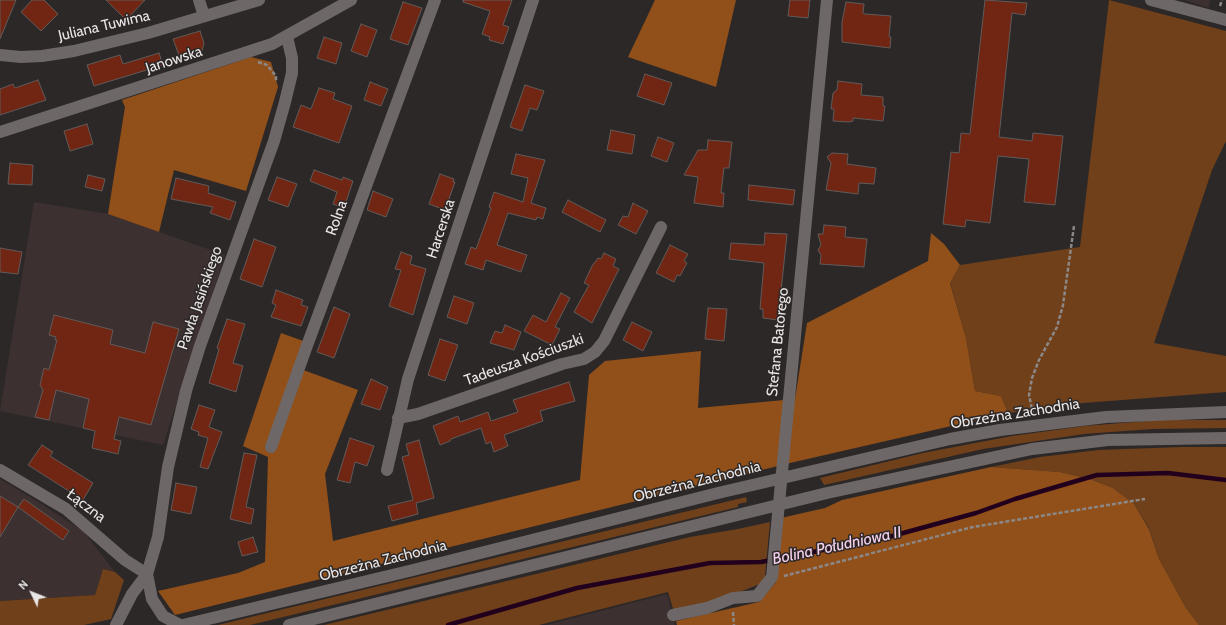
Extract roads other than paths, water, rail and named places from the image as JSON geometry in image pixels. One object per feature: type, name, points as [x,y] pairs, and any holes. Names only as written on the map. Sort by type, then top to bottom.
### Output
[{"type":"street","points":[[198,0],[204,16]]},
{"type":"street","name":"Juliana Tuwima","points":[[0,55],[21,57],[42,56],[74,51],[204,16],[234,4],[259,0]]},
{"type":"street","name":"Janowska","points":[[0,132],[181,75],[272,44],[287,36],[330,5],[350,0]]},
{"type":"street","name":"Rolna","points":[[271,447],[435,0]]},
{"type":"street","name":"Harcerska","points":[[387,470],[408,379],[533,0]]},
{"type":"street","name":"Stefana Batorego","points":[[673,615],[707,608],[733,598],[757,596],[771,578],[828,0]]},
{"type":"street","points":[[1151,0],[1226,20]]},
{"type":"street","name":"Pawła Jasińskiego","points":[[116,625],[132,594],[147,574],[158,537],[167,474],[186,391],[200,346],[274,141],[289,90],[292,58],[287,36]]},
{"type":"street","name":"Tadeusza Kościuszki","points":[[398,418],[418,414],[562,364],[584,359],[595,352],[604,341],[661,227]]},
{"type":"street","name":"Obrzeżna Zachodnia","points":[[181,625],[409,571],[718,493],[950,439],[1035,425],[1106,417],[1226,412]]},
{"type":"street","points":[[289,625],[827,493],[1025,450],[1063,444],[1108,440],[1226,438]]},
{"type":"street","name":"Łączna","points":[[0,470],[66,509],[125,560],[147,574]]},
{"type":"street","name":"Pawła Jasińskiego","points":[[147,574],[152,598],[163,616],[181,625]]},
{"type":"waterway","name":"Bolina Południowa II","points":[[448,625],[577,588],[710,563],[761,562],[885,538],[976,513],[1015,499],[1097,475],[1168,473],[1226,480]]}]
